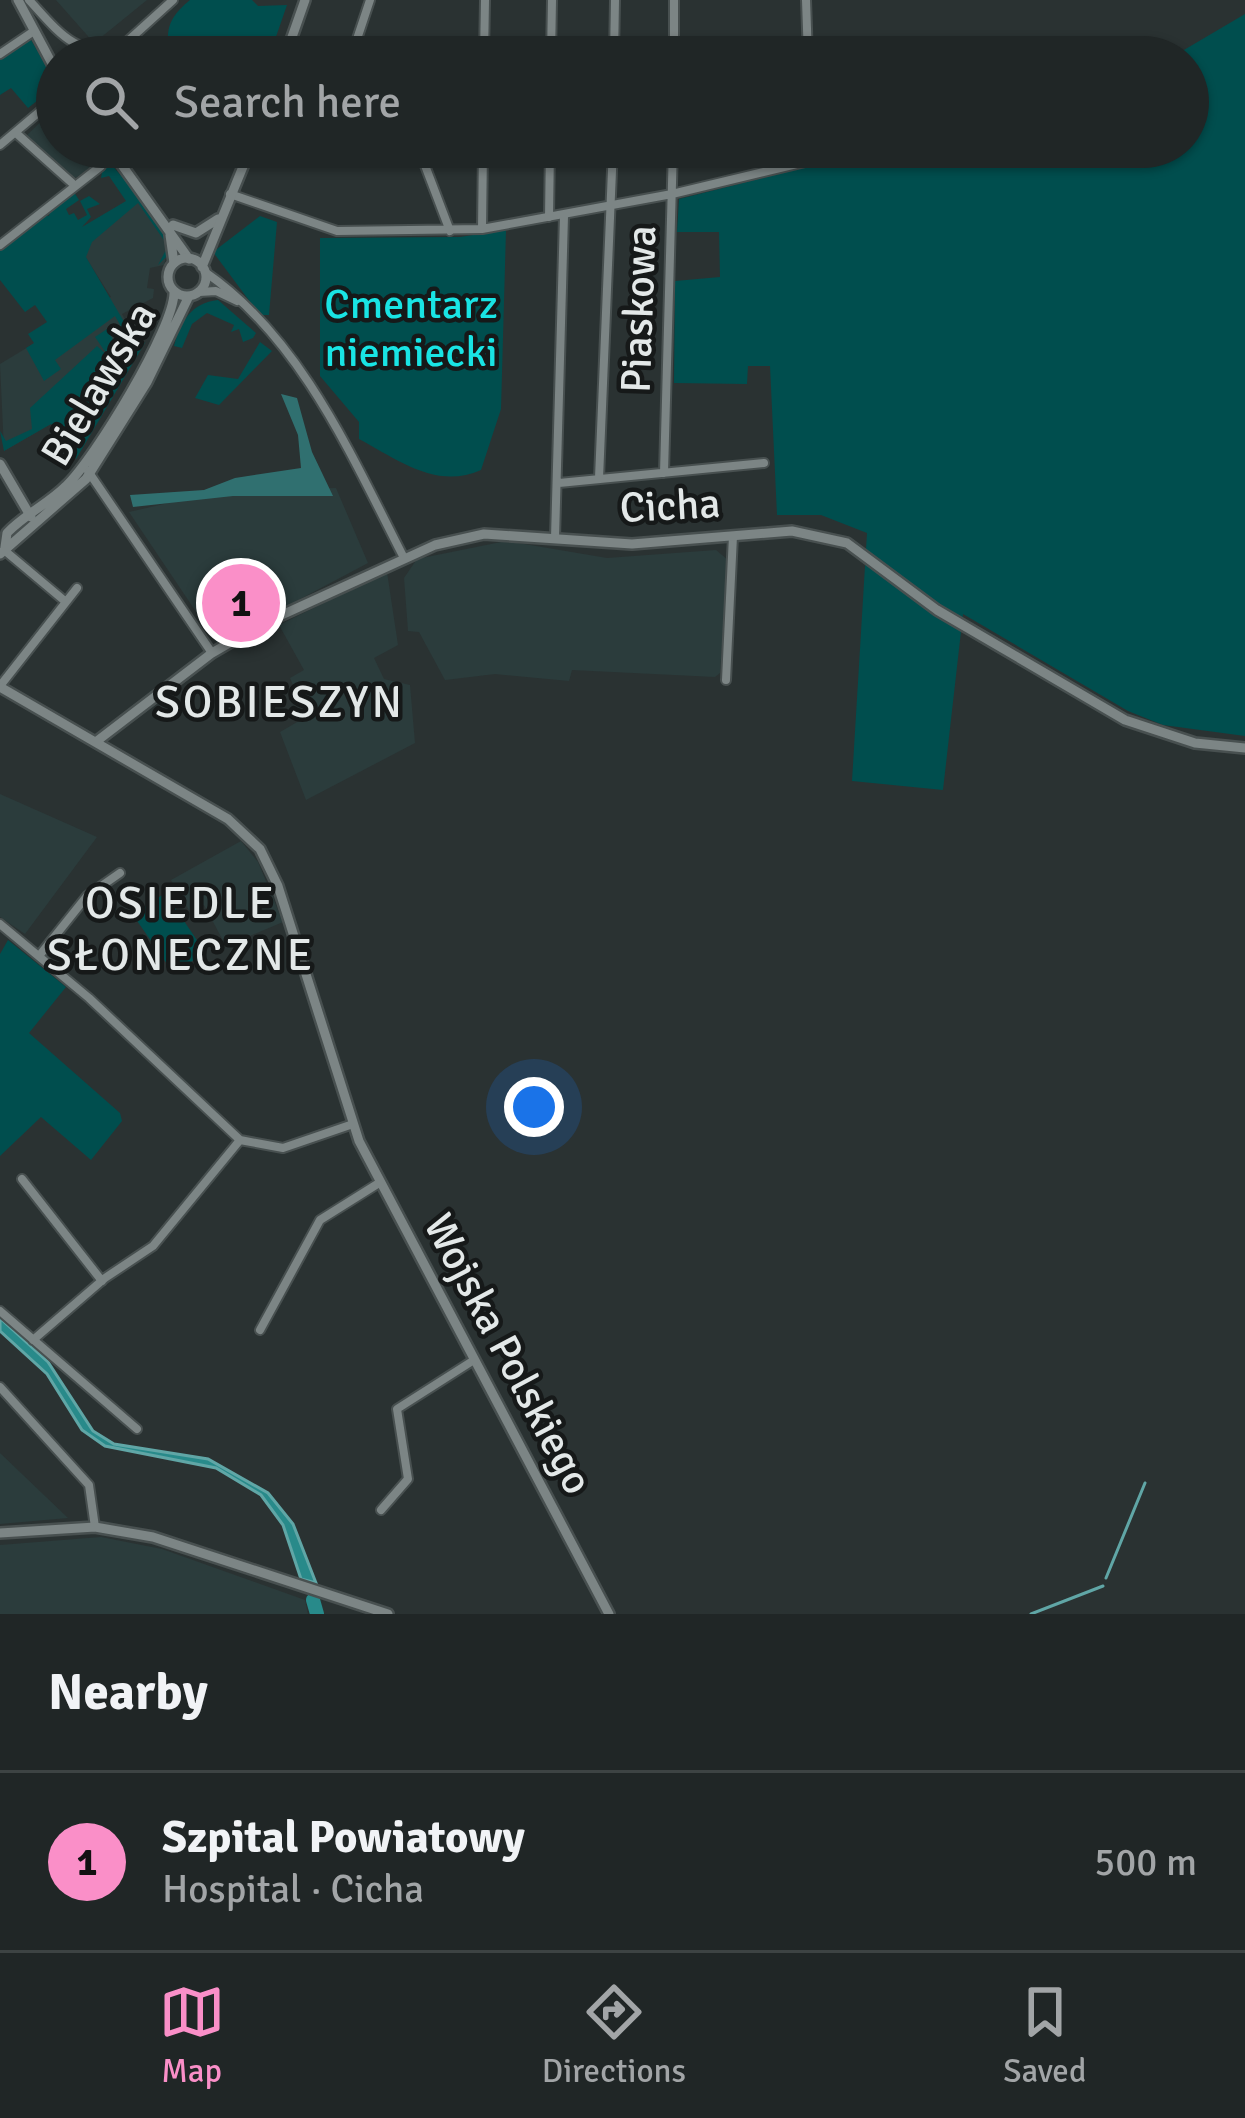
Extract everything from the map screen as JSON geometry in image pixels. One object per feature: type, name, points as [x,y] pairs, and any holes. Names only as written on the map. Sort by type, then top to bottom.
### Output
[{"type":"street","points":[[18,0],[37,36]]},
{"type":"street","points":[[29,0],[66,36]]},
{"type":"street","points":[[132,36],[173,0]]},
{"type":"street","points":[[292,36],[305,0]]},
{"type":"street","points":[[358,36],[370,0]]},
{"type":"street","points":[[484,36],[485,0]]},
{"type":"street","points":[[551,36],[552,0]]},
{"type":"street","points":[[614,36],[615,0]]},
{"type":"street","points":[[674,0],[674,36]]},
{"type":"street","points":[[806,0],[807,36]]},
{"type":"street","points":[[0,54],[34,31]]},
{"type":"street","points":[[0,145],[36,115]]},
{"type":"street","points":[[16,133],[36,151]]},
{"type":"street","points":[[55,168],[72,183]]},
{"type":"street","points":[[0,245],[72,183],[97,168]]},
{"type":"street","points":[[125,168],[191,259],[283,349],[344,441],[404,558]]},
{"type":"street","name":"Bielawska","points":[[191,259],[218,219],[242,168]]},
{"type":"street","points":[[426,168],[450,231]]},
{"type":"street","points":[[482,229],[483,168]]},
{"type":"street","points":[[549,218],[550,168]]},
{"type":"street","points":[[599,478],[613,168]]},
{"type":"street","name":"Piaskowa","points":[[664,473],[673,168]]},
{"type":"street","points":[[230,194],[322,229],[450,231],[564,216],[778,168]]},
{"type":"street","points":[[555,538],[564,216]]},
{"type":"street","points":[[164,218],[191,233],[218,219]]},
{"type":"street","points":[[164,218],[174,263],[168,277],[174,292],[216,290],[245,307]]},
{"type":"street","name":"Bielawska","points":[[204,270],[218,219]]},
{"type":"street","points":[[174,263],[191,259]]},
{"type":"street","points":[[194,294],[204,270]]},
{"type":"street","name":"Bielawska","points":[[121,414],[172,310],[174,292]]},
{"type":"street","name":"Bielawska","points":[[3,550],[86,469],[194,294]]},
{"type":"street","points":[[559,483],[764,463]]},
{"type":"street","points":[[0,464],[32,518]]},
{"type":"street","points":[[86,469],[212,653]]},
{"type":"street","name":"Cicha","points":[[97,741],[212,653],[404,558],[484,534],[632,544],[802,531],[847,543],[923,601],[1113,714],[1167,736],[1245,748]]},
{"type":"street","points":[[726,680],[733,536]]},
{"type":"street","points":[[3,550],[65,602]]},
{"type":"street","points":[[0,687],[77,588]]},
{"type":"street","name":"Wojska Polskiego","points":[[0,687],[228,819],[260,850],[278,886],[353,1124],[379,1183],[609,1614]]},
{"type":"street","points":[[39,956],[87,896],[120,873]]},
{"type":"street","points":[[0,924],[239,1140],[284,1148],[353,1124]]},
{"type":"street","points":[[33,1340],[102,1281],[153,1246],[239,1140]]},
{"type":"street","points":[[22,1179],[102,1281]]},
{"type":"street","points":[[260,1330],[320,1220],[379,1183]]},
{"type":"street","points":[[0,1310],[137,1429]]},
{"type":"street","points":[[381,1510],[408,1479],[397,1409],[473,1360]]},
{"type":"street","points":[[0,1387],[88,1485],[95,1527]]},
{"type":"street","points":[[0,1533],[95,1527],[169,1542],[388,1614]]},
{"type":"shaded area","points":[[56,0],[147,0],[103,36],[88,36]]},
{"type":"shaded area","points":[[36,126],[36,148],[24,138]]},
{"type":"shaded area","points":[[58,168],[91,168],[72,180]]},
{"type":"shaded area","points":[[128,186],[158,223],[169,246],[164,265],[150,268],[147,288],[154,289],[153,298],[122,314],[141,350],[61,418],[4,451],[0,364],[111,297],[71,234],[130,199]]},
{"type":"shaded area","points":[[281,394],[297,398],[312,452],[333,496],[233,496],[133,507],[130,495],[204,490],[235,478],[301,468],[298,435]]},
{"type":"shaded area","points":[[336,488],[368,563],[217,643],[129,512],[221,491]]},
{"type":"shaded area","points":[[506,541],[607,558],[716,550],[728,560],[720,673],[715,677],[572,670],[569,681],[495,674],[445,680],[419,632],[408,631],[404,578],[417,559]]},
{"type":"shaded area","points":[[387,572],[398,645],[374,658],[384,679],[410,685],[415,743],[306,800],[280,732],[306,717],[290,678],[304,670],[279,625]]},
{"type":"shaded area","points":[[0,794],[97,837],[25,934],[0,917]]},
{"type":"shaded area","points":[[241,841],[258,862],[283,922],[226,946],[204,905],[189,910],[171,880]]},
{"type":"shaded area","points":[[0,1318],[48,1362],[93,1431],[114,1444],[208,1459],[268,1493],[293,1524],[316,1583],[301,1579],[283,1525],[261,1495],[216,1468],[105,1446],[82,1430],[47,1374],[0,1331]]},
{"type":"shaded area","points":[[0,1453],[68,1518],[0,1524]]},
{"type":"shaded area","points":[[101,1537],[162,1549],[305,1600],[308,1614],[0,1614],[0,1545]]},
{"type":"green space","points":[[190,0],[287,5],[276,36],[168,36],[177,13]]},
{"type":"green space","points":[[1245,14],[1245,736],[1163,725],[1128,711],[963,614],[943,790],[852,781],[867,533],[821,515],[777,515],[770,366],[748,366],[747,384],[674,383],[675,281],[720,277],[719,232],[677,232],[679,199],[803,168],[1209,168],[1208,36]]},
{"type":"green space","points":[[30,38],[36,48],[36,102],[28,108],[11,88],[0,95],[0,60]]},
{"type":"green space","points":[[103,168],[114,168],[149,210],[168,246],[138,203],[92,242],[86,257],[140,349],[146,341],[76,459],[51,424],[4,451],[0,431],[6,441],[32,429],[30,408],[97,346],[108,356],[95,337],[107,329],[120,352],[132,346],[115,316],[55,360],[61,369],[44,381],[26,348],[34,343],[28,334],[47,322],[35,305],[25,312],[0,280],[0,249],[42,214],[49,216],[52,204],[72,189],[79,200],[66,209],[78,220],[87,215],[80,201],[89,196],[100,204],[87,209],[91,217],[82,227],[126,201],[109,176],[101,178]]},
{"type":"green space","points":[[260,216],[277,222],[269,315],[260,315],[213,252]]},
{"type":"green space","name":"Cmentarz niemiecki","points":[[506,230],[501,409],[481,470],[449,477],[433,475],[359,439],[359,422],[320,376],[320,238],[460,237]]},
{"type":"green space","points":[[218,300],[256,333],[253,338],[243,342],[239,329],[231,332],[234,325],[207,313],[192,324],[182,348],[174,346],[188,315]]},
{"type":"green space","points":[[260,342],[272,351],[219,405],[195,398],[208,375],[238,379]]},
{"type":"green space","points":[[165,893],[205,952],[174,974],[133,915]]},
{"type":"green space","points":[[8,940],[66,987],[29,1033],[120,1113],[122,1121],[91,1160],[41,1117],[0,1156],[0,954]]},
{"type":"waterway","points":[[1106,1578],[1145,1483]]},
{"type":"waterway","points":[[1031,1614],[1103,1586]]},
{"type":"waterway","points":[[313,1600],[317,1614]]},
{"type":"place","name":"Szpital Powiatowy","points":[[241,603]]},
{"type":"district","name":"SOBIESZYN","points":[[280,702]]},
{"type":"district","name":"OSIEDLE SŁONECZNE","points":[[181,929]]}]
